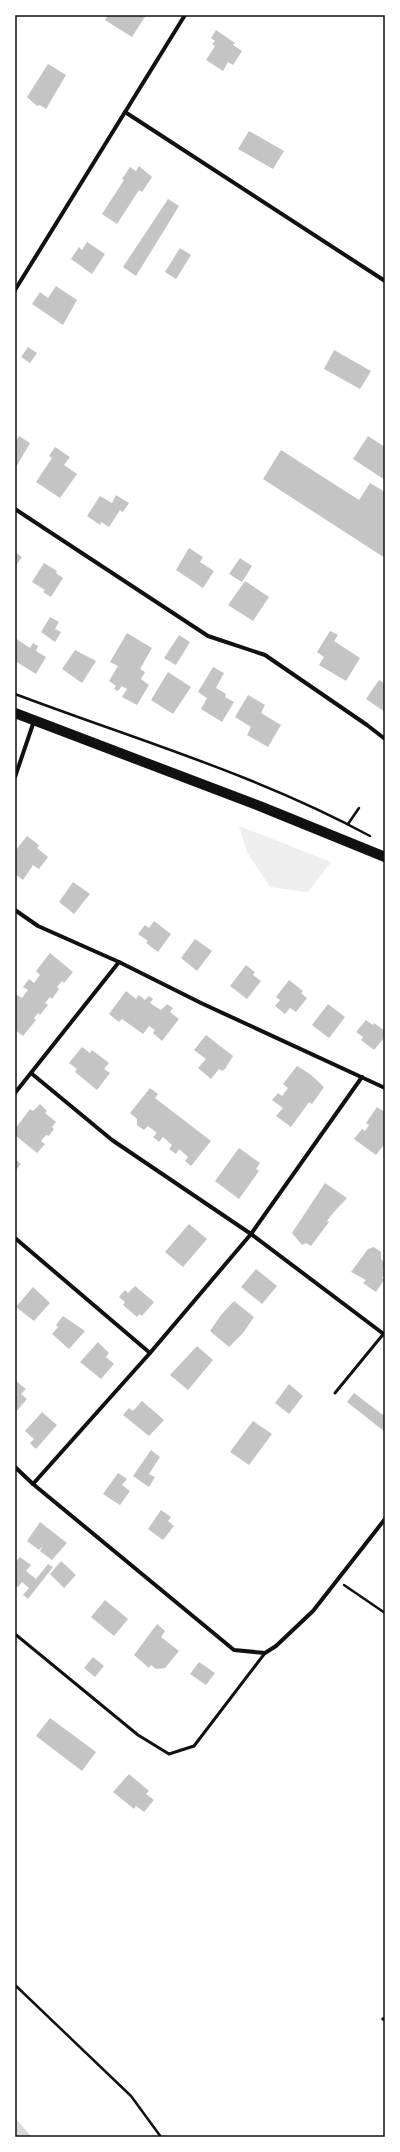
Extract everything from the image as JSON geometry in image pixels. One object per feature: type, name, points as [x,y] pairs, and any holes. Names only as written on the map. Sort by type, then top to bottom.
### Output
[{"type":"main road","points":[[15,713],[262,807],[385,857]]},
{"type":"street","points":[[15,290],[185,15]]},
{"type":"street","points":[[125,112],[385,281]]},
{"type":"street","points":[[15,509],[208,636],[265,656],[367,724],[385,739]]},
{"type":"street","points":[[15,777],[35,721]]},
{"type":"street","points":[[15,910],[38,926],[119,962],[200,1004],[385,1088]]},
{"type":"street","points":[[15,1093],[119,962]]},
{"type":"street","points":[[31,1073],[112,1140],[251,1234],[385,1334]]},
{"type":"street","points":[[33,1484],[150,1353],[251,1234],[362,1077]]},
{"type":"street","points":[[15,1238],[150,1353]]},
{"type":"street","points":[[15,1467],[33,1484],[234,1650],[265,1653],[276,1646],[313,1611],[385,1519]]},
{"type":"lane","points":[[335,1393],[385,1334]]},
{"type":"lane","points":[[15,1634],[138,1735],[169,1754],[194,1746],[265,1653]]},
{"type":"path","points":[[15,694],[254,782],[348,824],[373,837]]},
{"type":"path","points":[[348,824],[359,808]]},
{"type":"path","points":[[337,1580],[385,1613]]},
{"type":"path","points":[[15,1985],[131,2096],[161,2137]]},
{"type":"shaded area","points":[[239,826],[331,862],[308,892],[270,887],[247,852]]},
{"type":"shaded area","points":[[15,2118],[32,2137],[15,2137]]},
{"type":"building","points":[[108,15],[146,15],[132,37],[105,20]]},
{"type":"building","points":[[216,30],[235,43],[233,45],[242,51],[233,65],[228,62],[223,71],[206,60],[215,46],[212,44],[215,41],[211,38]]},
{"type":"building","points":[[48,64],[66,75],[46,109],[40,105],[37,106],[27,97]]},
{"type":"building","points":[[249,131],[284,151],[273,169],[238,149]]},
{"type":"building","points":[[139,166],[152,177],[142,192],[139,190],[117,224],[102,214],[124,180],[122,179],[130,167],[136,171]]},
{"type":"building","points":[[168,199],[179,206],[136,276],[123,267]]},
{"type":"building","points":[[87,242],[105,254],[92,274],[71,259],[79,247],[82,250]]},
{"type":"building","points":[[180,248],[191,255],[176,279],[165,272]]},
{"type":"building","points":[[56,286],[77,300],[63,325],[32,304],[40,292],[48,298]]},
{"type":"building","points":[[28,347],[37,353],[30,363],[21,357]]},
{"type":"building","points":[[334,350],[371,371],[360,389],[324,369]]},
{"type":"building","points":[[19,436],[30,443],[15,469],[15,443]]},
{"type":"building","points":[[368,436],[385,447],[385,480],[353,459]]},
{"type":"building","points":[[55,447],[70,457],[64,465],[77,474],[60,498],[36,482],[52,458],[49,456]]},
{"type":"building","points":[[281,450],[359,500],[370,483],[385,492],[385,558],[263,479]]},
{"type":"building","points":[[116,495],[129,503],[123,512],[120,510],[109,527],[101,522],[100,525],[87,516],[100,496],[112,503]]},
{"type":"building","points":[[189,548],[203,557],[200,562],[214,571],[203,588],[176,570]]},
{"type":"building","points":[[15,552],[22,557],[15,567]]},
{"type":"building","points":[[240,558],[252,566],[242,582],[229,574]]},
{"type":"building","points":[[44,563],[57,571],[56,573],[63,578],[51,597],[43,592],[45,590],[32,582]]},
{"type":"building","points":[[245,581],[269,597],[253,621],[228,605]]},
{"type":"building","points":[[50,617],[59,622],[55,629],[61,632],[55,642],[41,632]]},
{"type":"building","points":[[330,631],[338,635],[334,641],[360,658],[346,681],[319,665],[324,657],[317,652]]},
{"type":"building","points":[[127,633],[152,648],[140,669],[145,672],[141,679],[149,685],[137,705],[122,697],[127,689],[122,686],[118,691],[114,689],[116,686],[109,681],[118,666],[110,662]]},
{"type":"building","points":[[179,635],[190,642],[176,665],[164,658]]},
{"type":"building","points":[[15,638],[30,648],[33,643],[38,646],[36,651],[46,657],[36,674],[15,661]]},
{"type":"building","points":[[75,650],[96,661],[82,683],[62,669]]},
{"type":"building","points":[[213,667],[224,673],[216,688],[226,694],[225,697],[234,702],[222,722],[201,709],[207,698],[198,692]]},
{"type":"building","points":[[168,672],[191,687],[173,714],[151,700]]},
{"type":"building","points":[[379,680],[385,684],[385,712],[366,699]]},
{"type":"building","points":[[248,695],[265,705],[261,713],[281,725],[268,747],[247,735],[251,727],[235,717]]},
{"type":"building","points":[[27,836],[39,845],[37,848],[48,857],[39,869],[33,865],[23,880],[15,874],[15,851]]},
{"type":"building","points":[[73,882],[90,894],[74,914],[59,902]]},
{"type":"building","points":[[154,921],[171,934],[158,952],[146,943],[148,941],[138,934],[145,925],[149,928]]},
{"type":"building","points":[[195,939],[212,951],[197,971],[181,958]]},
{"type":"building","points":[[50,953],[73,972],[64,983],[62,981],[57,987],[59,989],[52,999],[50,997],[45,1003],[48,1005],[40,1015],[38,1013],[34,1018],[36,1020],[23,1036],[15,1030],[15,998],[17,995],[22,998],[28,990],[23,987],[29,979],[34,983],[40,975],[36,971]]},
{"type":"building","points":[[246,965],[255,972],[253,975],[261,981],[247,999],[230,986]]},
{"type":"building","points":[[289,980],[303,991],[301,993],[307,998],[296,1012],[290,1008],[285,1014],[275,1006],[280,1000],[276,997]]},
{"type":"building","points":[[126,991],[136,999],[139,995],[145,1000],[149,996],[153,999],[150,1003],[161,1010],[167,1004],[173,1008],[170,1012],[179,1019],[162,1041],[153,1033],[155,1030],[149,1026],[143,1034],[122,1019],[119,1022],[109,1014]]},
{"type":"building","points":[[328,1004],[345,1017],[329,1038],[312,1025]]},
{"type":"building","points":[[366,1020],[373,1025],[374,1023],[385,1031],[385,1037],[374,1050],[361,1040],[363,1037],[356,1032]]},
{"type":"building","points":[[206,1035],[233,1056],[225,1069],[222,1071],[219,1069],[211,1079],[198,1068],[206,1059],[194,1050]]},
{"type":"building","points":[[82,1047],[90,1053],[92,1050],[109,1063],[104,1069],[110,1073],[97,1090],[75,1072],[77,1069],[69,1063]]},
{"type":"building","points":[[297,1066],[310,1074],[324,1087],[312,1104],[309,1102],[291,1127],[276,1116],[283,1108],[272,1100],[278,1093],[282,1096],[288,1088],[283,1084]]},
{"type":"building","points":[[150,1088],[158,1094],[155,1098],[211,1141],[191,1166],[185,1161],[188,1157],[179,1149],[176,1154],[169,1149],[172,1145],[163,1137],[159,1142],[153,1137],[157,1133],[148,1126],[144,1130],[137,1125],[137,1119],[130,1113]]},
{"type":"building","points":[[40,1104],[47,1111],[45,1113],[56,1122],[52,1127],[54,1129],[49,1136],[46,1135],[41,1141],[45,1144],[37,1153],[15,1135],[15,1129],[30,1109],[33,1111]]},
{"type":"building","points":[[377,1107],[385,1112],[385,1146],[383,1146],[376,1155],[354,1139],[362,1129],[365,1131],[369,1125],[366,1123]]},
{"type":"building","points":[[239,1148],[260,1163],[256,1169],[259,1171],[239,1199],[215,1181]]},
{"type":"building","points":[[15,1159],[21,1164],[15,1171]]},
{"type":"building","points":[[325,1183],[347,1198],[327,1221],[329,1222],[311,1246],[306,1243],[302,1245],[292,1233]]},
{"type":"building","points":[[189,1224],[207,1239],[183,1267],[165,1252]]},
{"type":"building","points":[[374,1247],[381,1252],[381,1259],[385,1263],[382,1278],[384,1280],[376,1292],[363,1283],[366,1280],[351,1272],[368,1249]]},
{"type":"building","points":[[256,1269],[277,1286],[262,1304],[241,1287]]},
{"type":"building","points":[[135,1286],[154,1302],[142,1316],[139,1314],[137,1317],[123,1305],[125,1302],[119,1297],[125,1290],[128,1293]]},
{"type":"building","points":[[33,1287],[50,1303],[34,1321],[16,1307]]},
{"type":"building","points":[[234,1301],[254,1317],[243,1333],[229,1347],[210,1331],[221,1315]]},
{"type":"building","points":[[63,1316],[85,1331],[69,1349],[52,1334],[58,1327],[56,1325]]},
{"type":"building","points":[[98,1342],[109,1353],[106,1357],[114,1364],[101,1379],[80,1362]]},
{"type":"building","points":[[197,1346],[213,1360],[188,1390],[170,1375]]},
{"type":"building","points":[[16,1381],[26,1389],[21,1394],[27,1399],[15,1413]]},
{"type":"building","points":[[289,1384],[303,1396],[289,1414],[275,1403]]},
{"type":"building","points":[[354,1393],[383,1415],[385,1412],[385,1432],[347,1402]]},
{"type":"building","points":[[142,1401],[164,1420],[149,1436],[123,1415],[129,1408],[133,1411]]},
{"type":"building","points":[[42,1412],[57,1425],[36,1449],[30,1443],[34,1439],[25,1431]]},
{"type":"building","points":[[253,1421],[272,1434],[249,1465],[230,1452]]},
{"type":"building","points":[[151,1450],[160,1457],[149,1474],[155,1477],[149,1487],[133,1476]]},
{"type":"building","points":[[118,1473],[127,1479],[122,1485],[130,1491],[120,1505],[103,1494]]},
{"type":"building","points":[[161,1510],[171,1517],[168,1521],[174,1526],[163,1540],[148,1529]]},
{"type":"building","points":[[40,1522],[67,1543],[52,1560],[40,1551],[43,1546],[39,1550],[27,1541]]},
{"type":"building","points":[[20,1557],[31,1565],[26,1571],[36,1579],[48,1564],[53,1567],[28,1599],[23,1595],[29,1588],[22,1582],[18,1587],[15,1585],[15,1570],[17,1567],[15,1562]]},
{"type":"building","points":[[61,1561],[76,1575],[64,1588],[50,1574]]},
{"type":"building","points":[[105,1600],[128,1619],[114,1636],[91,1617]]},
{"type":"building","points":[[157,1624],[165,1631],[161,1637],[179,1651],[165,1668],[156,1669],[151,1665],[149,1668],[134,1655]]},
{"type":"building","points":[[93,1657],[104,1666],[95,1677],[84,1668]]},
{"type":"building","points":[[199,1662],[215,1673],[206,1685],[190,1674]]},
{"type":"building","points":[[50,1718],[96,1752],[82,1771],[36,1736]]},
{"type":"building","points":[[129,1774],[149,1791],[146,1794],[154,1800],[144,1812],[136,1806],[134,1809],[113,1792]]}]
